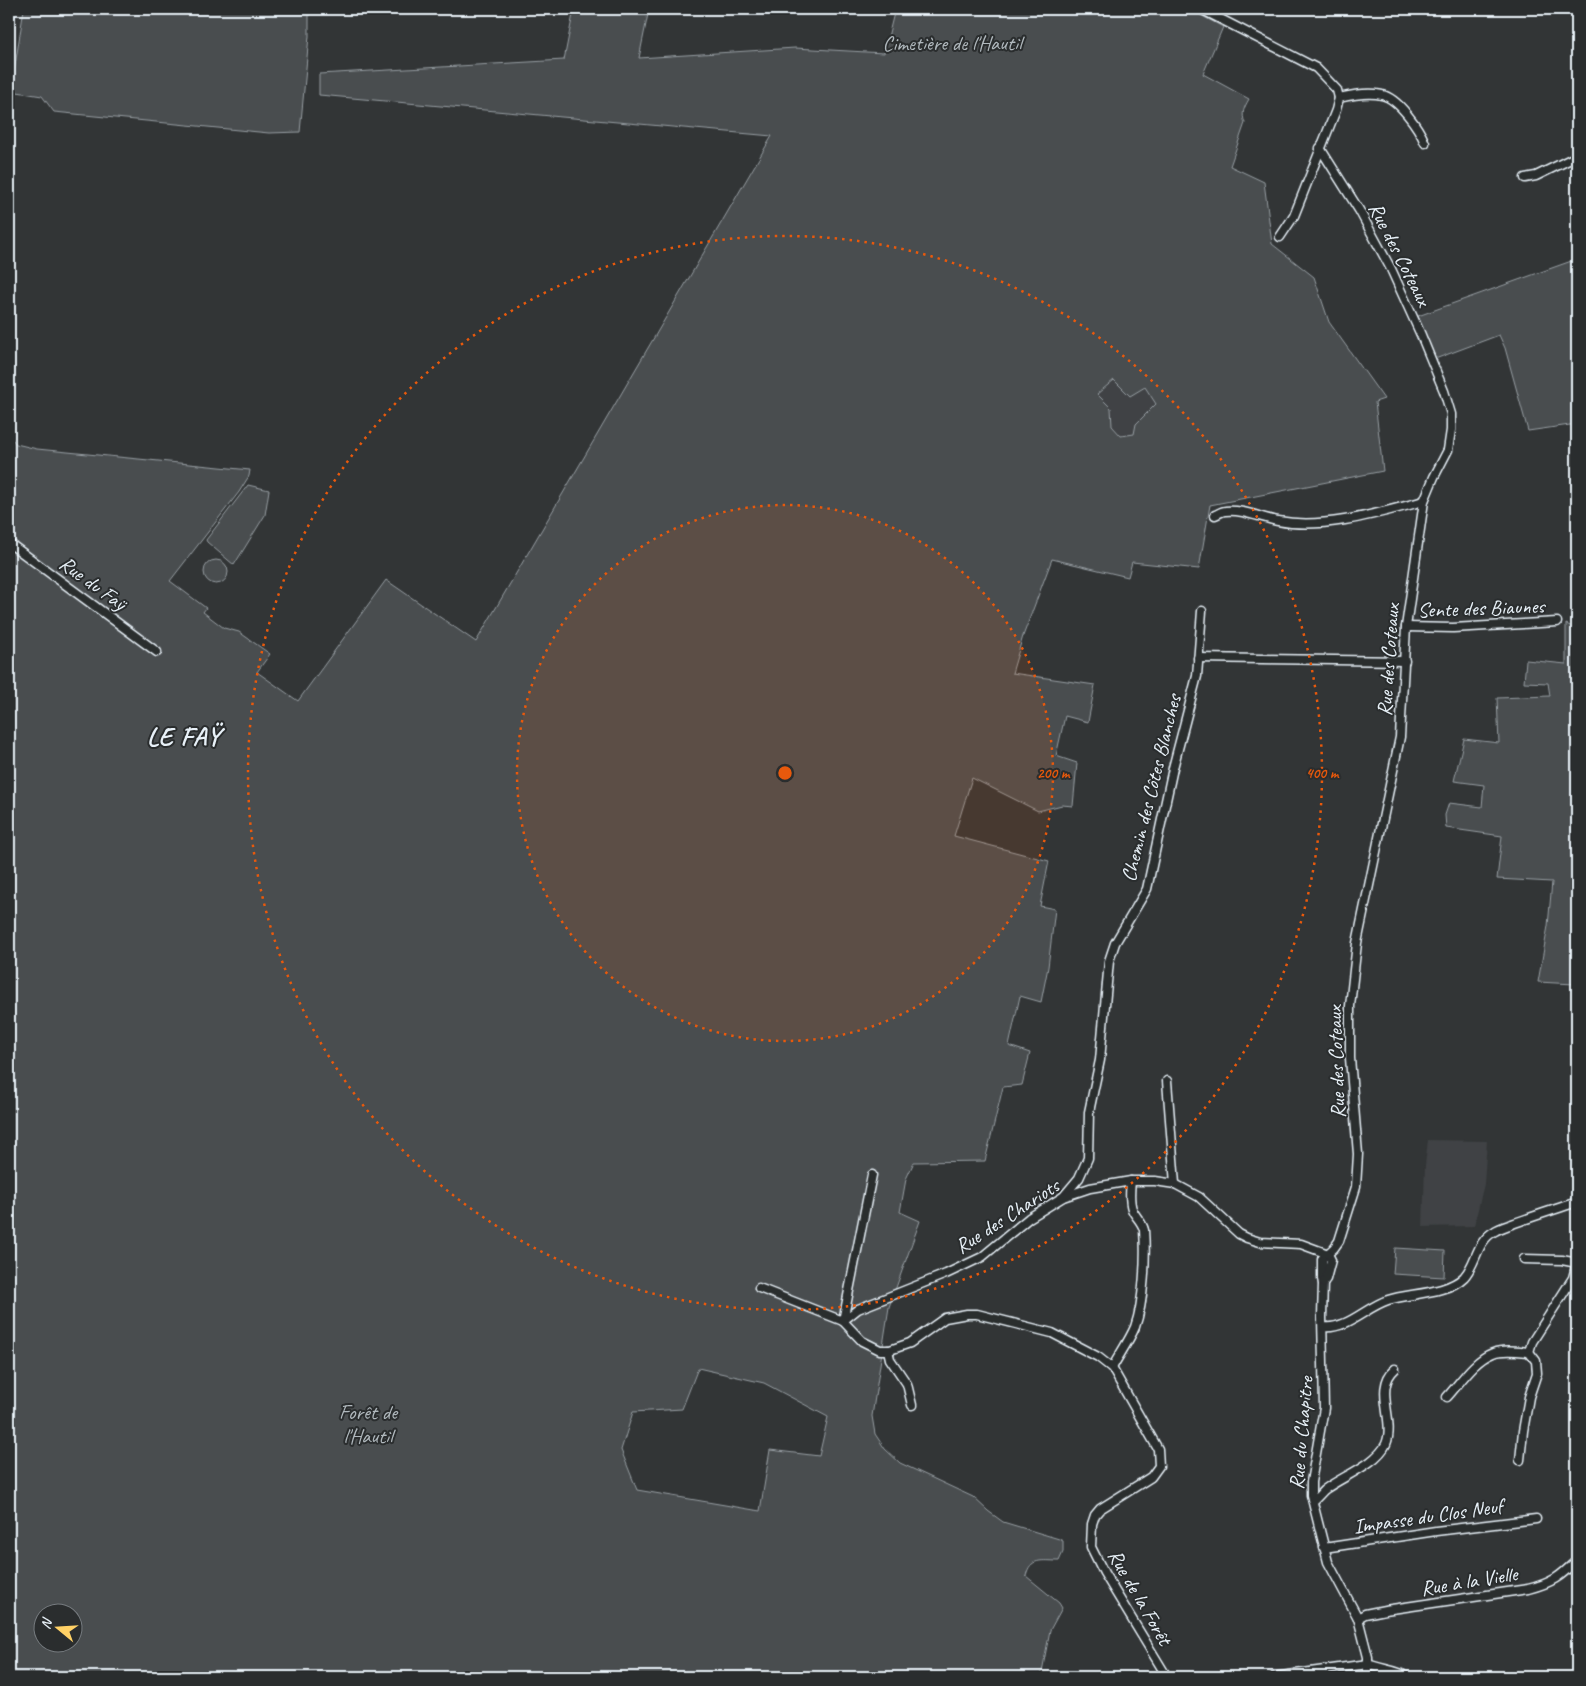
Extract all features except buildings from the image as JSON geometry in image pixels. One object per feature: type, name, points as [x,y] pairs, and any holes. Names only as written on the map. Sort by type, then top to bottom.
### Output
[{"type":"street","points":[[1201,9],[1316,68],[1337,90],[1339,98],[1336,110],[1294,216],[1280,238]]},
{"type":"street","points":[[1339,98],[1356,94],[1383,95],[1400,107],[1421,133],[1425,143]]},
{"type":"street","name":"Rue des Coteaux","points":[[1320,148],[1359,210],[1391,269],[1421,335],[1444,391],[1451,414],[1448,450],[1424,501],[1406,628],[1400,737],[1357,943],[1350,1006],[1350,1058],[1358,1154],[1356,1187],[1341,1235],[1334,1248],[1328,1254]]},
{"type":"street","points":[[1525,178],[1536,176],[1577,156]]},
{"type":"street","points":[[1215,515],[1224,511],[1248,513],[1278,521],[1302,523],[1370,516],[1424,501]]},
{"type":"street","name":"Rue du Faÿ","points":[[9,543],[157,652]]},
{"type":"street","name":"Chemin des Côtes Blanches","points":[[1063,1196],[1079,1178],[1088,1158],[1089,1112],[1100,1060],[1109,961],[1115,943],[1146,890],[1173,768],[1197,676],[1202,611]]},
{"type":"street","name":"Sente des Biaunes","points":[[1406,628],[1453,628],[1557,622]]},
{"type":"street","points":[[1198,658],[1405,661]]},
{"type":"street","points":[[1166,1080],[1175,1184]]},
{"type":"street","points":[[843,1321],[872,1175]]},
{"type":"street","name":"Rue des Chariots","points":[[843,1321],[858,1308],[946,1274],[982,1257],[1029,1218],[1063,1196],[1090,1188],[1131,1181],[1155,1180],[1175,1184],[1199,1197],[1239,1234],[1247,1238],[1260,1242],[1301,1244],[1328,1254]]},
{"type":"street","points":[[1112,1368],[1134,1328],[1141,1306],[1144,1230],[1142,1222],[1133,1210],[1130,1192],[1131,1181]]},
{"type":"street","points":[[1323,1327],[1330,1328],[1343,1324],[1385,1301],[1445,1288],[1463,1278],[1470,1268],[1481,1243],[1495,1230],[1577,1202]]},
{"type":"street","name":"Rue du Chapitre","points":[[1328,1254],[1322,1259],[1322,1279],[1324,1283],[1322,1317],[1324,1408],[1311,1482],[1313,1501],[1328,1562],[1358,1618],[1368,1657],[1368,1677]]},
{"type":"street","points":[[1524,1259],[1562,1260],[1577,1263],[1573,1278],[1532,1342],[1529,1352]]},
{"type":"street","points":[[759,1288],[843,1321],[862,1341],[880,1350],[888,1350],[890,1359],[907,1384],[912,1405]]},
{"type":"street","name":"Rue de la Forêt","points":[[888,1350],[910,1343],[946,1318],[977,1314],[1052,1333],[1098,1357],[1112,1368],[1158,1449],[1159,1466],[1152,1477],[1100,1509],[1095,1515],[1091,1530],[1091,1547],[1104,1573],[1167,1677]]},
{"type":"street","points":[[1447,1397],[1477,1364],[1494,1352],[1529,1352]]},
{"type":"street","points":[[1520,1460],[1522,1430],[1537,1373],[1536,1361],[1529,1352]]},
{"type":"street","points":[[1313,1501],[1325,1490],[1372,1460],[1385,1446],[1389,1435],[1385,1388],[1390,1373],[1395,1369]]},
{"type":"street","name":"Impasse du Clos Neuf","points":[[1324,1548],[1436,1531],[1536,1519]]},
{"type":"street","name":"Rue à la Vielle","points":[[1358,1618],[1365,1614],[1385,1610],[1537,1587],[1556,1580],[1577,1560]]},
{"type":"street","points":[[1274,1677],[1368,1664],[1378,1669],[1403,1674],[1407,1677]]},
{"type":"shaded area","points":[[1114,380],[1145,387],[1157,404],[1137,424],[1134,434],[1121,436],[1112,426],[1111,408],[1097,394]]},
{"type":"shaded area","points":[[1428,1140],[1487,1141],[1484,1184],[1474,1226],[1423,1227],[1425,1165]]},
{"type":"green space","points":[[24,9],[309,9],[309,36],[300,132],[269,133],[54,112],[42,96],[17,92],[9,95],[9,72],[14,72]]},
{"type":"green space","name":"Forêt de l'Hautil","points":[[574,9],[649,9],[639,58],[795,48],[884,53],[895,9],[1189,9],[1223,27],[1203,74],[1249,99],[1243,116],[1245,123],[1230,166],[1264,182],[1272,244],[1314,277],[1329,322],[1384,399],[1375,402],[1383,471],[1210,505],[1199,569],[1132,562],[1128,577],[1052,559],[1023,636],[1012,673],[1095,685],[1088,722],[1065,716],[1056,756],[1077,763],[1073,806],[1062,805],[1038,811],[972,778],[954,836],[1049,861],[1040,906],[1055,909],[1048,967],[1041,1002],[1020,996],[1009,1046],[1030,1053],[1022,1085],[1003,1087],[985,1161],[914,1162],[906,1179],[900,1212],[920,1221],[889,1307],[872,1416],[875,1434],[885,1449],[900,1463],[973,1497],[1003,1522],[1063,1541],[1063,1552],[1059,1561],[1038,1561],[1030,1566],[1026,1576],[1059,1603],[1062,1608],[1050,1630],[1041,1677],[9,1677],[9,435],[16,444],[37,449],[250,470],[249,476],[239,492],[170,581],[206,608],[203,612],[224,628],[239,632],[270,654],[257,672],[298,701],[386,580],[476,642],[772,136],[319,95],[319,74],[564,60]],"holes":[[[1114,380],[1130,396],[1145,387],[1156,404],[1136,424],[1134,434],[1121,436],[1112,426],[1111,408],[1097,394]],[[698,1368],[764,1383],[828,1417],[819,1456],[770,1450],[760,1511],[637,1490],[621,1450],[633,1412],[682,1409]]]},
{"type":"green space","points":[[1577,259],[1577,424],[1528,431],[1505,348],[1499,335],[1435,359],[1418,316]]},
{"type":"green space","points":[[248,485],[269,490],[265,515],[234,565],[206,540]]},
{"type":"green space","points":[[216,560],[224,564],[228,572],[224,580],[216,584],[208,580],[204,572],[208,564]]},
{"type":"green space","points":[[1566,624],[1577,629],[1577,983],[1574,984],[1538,982],[1548,926],[1552,882],[1497,879],[1502,836],[1446,828],[1445,815],[1449,803],[1482,807],[1484,785],[1454,781],[1464,739],[1499,743],[1497,698],[1550,696],[1548,683],[1524,682],[1526,660],[1566,664]]},
{"type":"green space","points":[[1395,1248],[1445,1251],[1444,1277],[1393,1274]]},
{"type":"district","name":"LE FAŸ","points":[[184,736]]},
{"type":"park label","name":"Cimetière de l'Hautil","points":[[952,43]]}]
